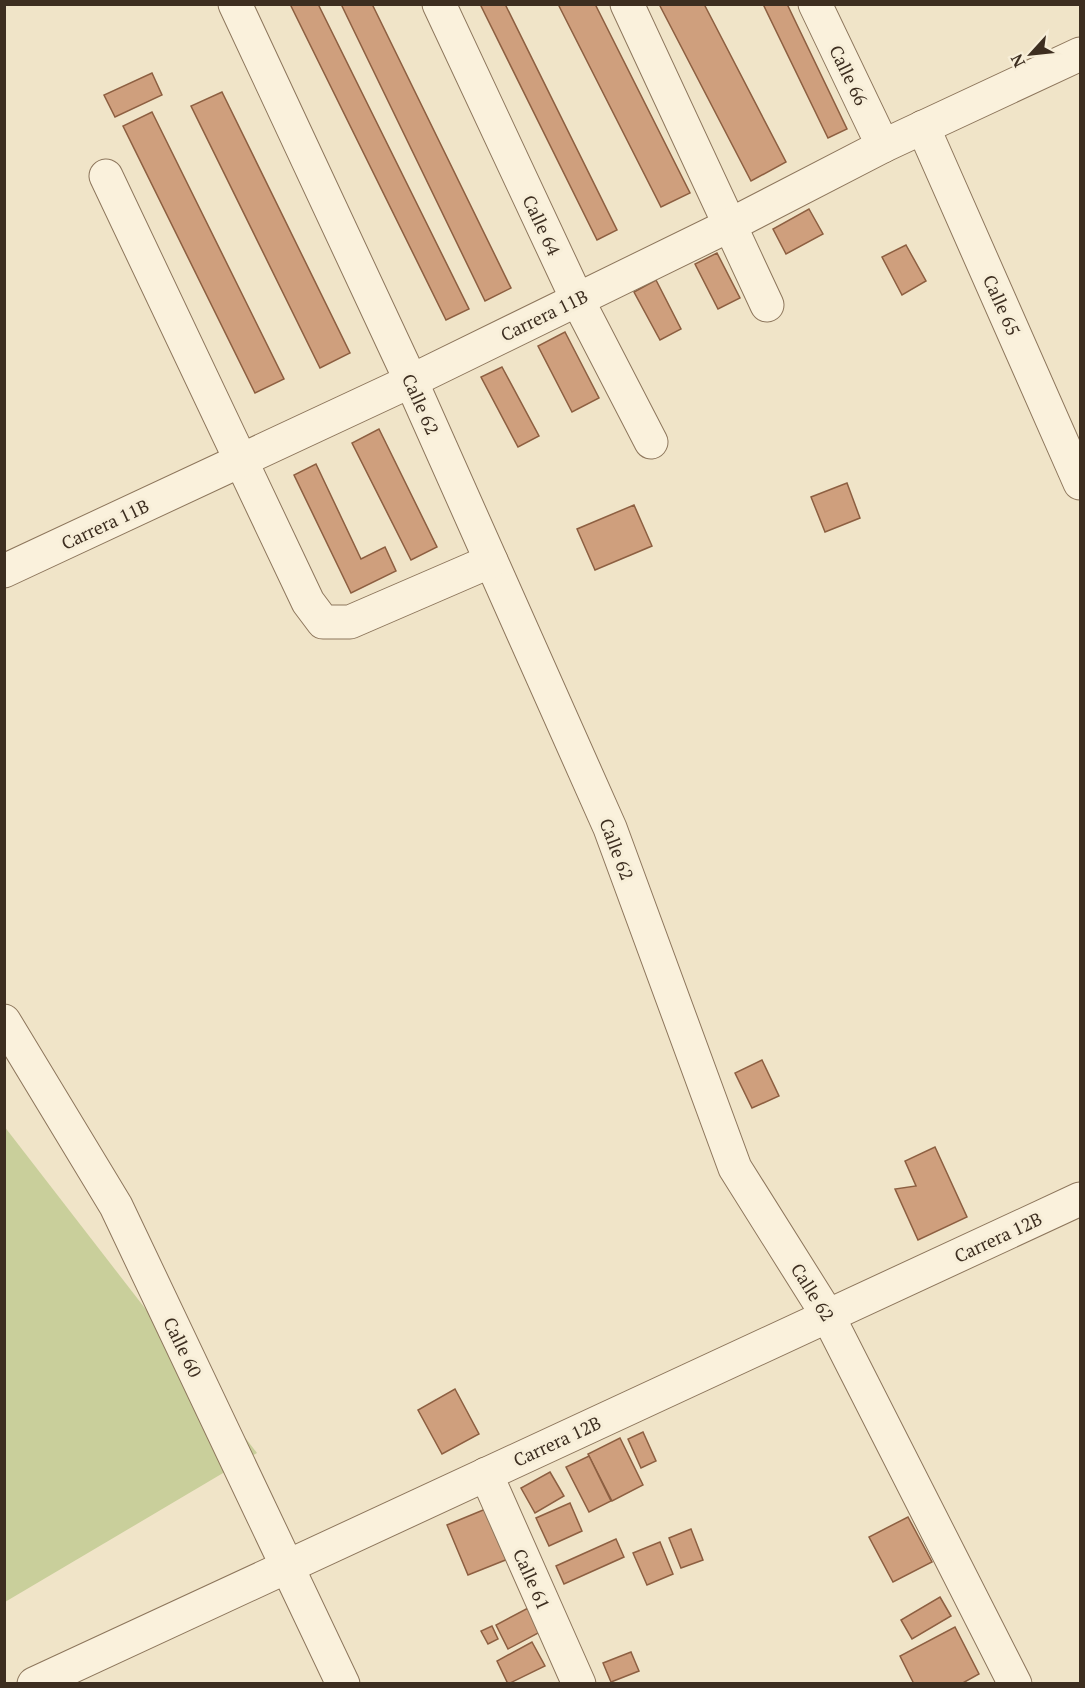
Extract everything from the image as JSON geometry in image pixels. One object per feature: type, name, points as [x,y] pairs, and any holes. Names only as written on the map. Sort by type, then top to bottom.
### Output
[{"type":"street","name":"Calle 62","points":[[235,4],[411,381],[610,828],[735,1168],[828,1316],[1016,1683]]},
{"type":"street","name":"Calle 64","points":[[439,4],[577,299],[651,442]]},
{"type":"street","points":[[627,4],[767,305]]},
{"type":"street","name":"Calle 66","points":[[814,4],[883,146]]},
{"type":"street","name":"Carrera 11B","points":[[4,571],[411,381],[730,225],[883,146],[1080,54]]},
{"type":"street","name":"Calle 65","points":[[923,127],[1080,483]]},
{"type":"street","points":[[106,176],[308,602],[323,622],[350,622],[491,561]]},
{"type":"street","name":"Calle 60","points":[[4,1021],[116,1206],[343,1683]]},
{"type":"street","name":"Carrera 12B","points":[[34,1683],[1080,1199]]},
{"type":"street","name":"Calle 61","points":[[486,1474],[579,1683]]},
{"type":"green space","points":[[4,1126],[257,1453],[5,1602],[4,1602]]},
{"type":"building","points":[[290,4],[318,4],[469,309],[446,320]]},
{"type":"building","points":[[341,4],[372,4],[511,288],[485,301]]},
{"type":"building","points":[[480,4],[505,4],[617,230],[597,240]]},
{"type":"building","points":[[558,4],[595,4],[690,193],[661,207]]},
{"type":"building","points":[[659,4],[704,4],[786,162],[751,181]]},
{"type":"building","points":[[763,4],[787,4],[847,129],[828,138]]},
{"type":"building","points":[[152,73],[162,95],[115,117],[104,95]]},
{"type":"building","points":[[222,92],[350,353],[320,368],[191,106]]},
{"type":"building","points":[[152,112],[284,379],[255,393],[123,126]]},
{"type":"building","points":[[809,209],[823,234],[786,254],[773,229]]},
{"type":"building","points":[[906,245],[926,281],[902,295],[882,257]]},
{"type":"building","points":[[717,253],[740,298],[718,309],[695,264]]},
{"type":"building","points":[[656,280],[681,329],[660,340],[634,292]]},
{"type":"building","points":[[565,332],[599,398],[572,412],[538,346]]},
{"type":"building","points":[[502,367],[539,436],[518,447],[481,377]]},
{"type":"building","points":[[379,429],[437,547],[411,560],[352,443]]},
{"type":"building","points":[[316,464],[361,559],[385,547],[396,571],[351,593],[294,475]]},
{"type":"building","points":[[847,483],[860,518],[825,532],[811,497]]},
{"type":"building","points":[[634,505],[652,546],[595,570],[577,529]]},
{"type":"building","points":[[762,1060],[779,1096],[752,1108],[735,1073]]},
{"type":"building","points":[[935,1147],[967,1217],[918,1240],[895,1189],[916,1186],[905,1161]]},
{"type":"building","points":[[455,1389],[479,1434],[442,1454],[418,1410]]},
{"type":"building","points":[[643,1432],[656,1461],[641,1468],[628,1439]]},
{"type":"building","points":[[620,1438],[643,1485],[612,1501],[588,1454]]},
{"type":"building","points":[[589,1456],[611,1501],[589,1512],[566,1467]]},
{"type":"building","points":[[550,1472],[564,1496],[535,1513],[521,1488]]},
{"type":"building","points":[[570,1503],[582,1531],[549,1546],[536,1518]]},
{"type":"building","points":[[488,1508],[508,1559],[468,1575],[447,1525]]},
{"type":"building","points":[[908,1517],[932,1562],[893,1582],[869,1537]]},
{"type":"building","points":[[691,1529],[703,1560],[681,1568],[669,1538]]},
{"type":"building","points":[[616,1539],[624,1557],[564,1584],[556,1566]]},
{"type":"building","points":[[660,1542],[673,1574],[647,1585],[633,1553]]},
{"type":"building","points":[[940,1597],[951,1616],[912,1639],[901,1620]]},
{"type":"building","points":[[530,1607],[542,1631],[508,1649],[496,1625]]},
{"type":"building","points":[[492,1626],[498,1639],[488,1644],[481,1631]]},
{"type":"building","points":[[955,1627],[979,1674],[961,1684],[914,1684],[900,1656]]},
{"type":"building","points":[[532,1642],[545,1666],[508,1684],[497,1661]]},
{"type":"building","points":[[631,1652],[639,1671],[611,1682],[603,1663]]}]
